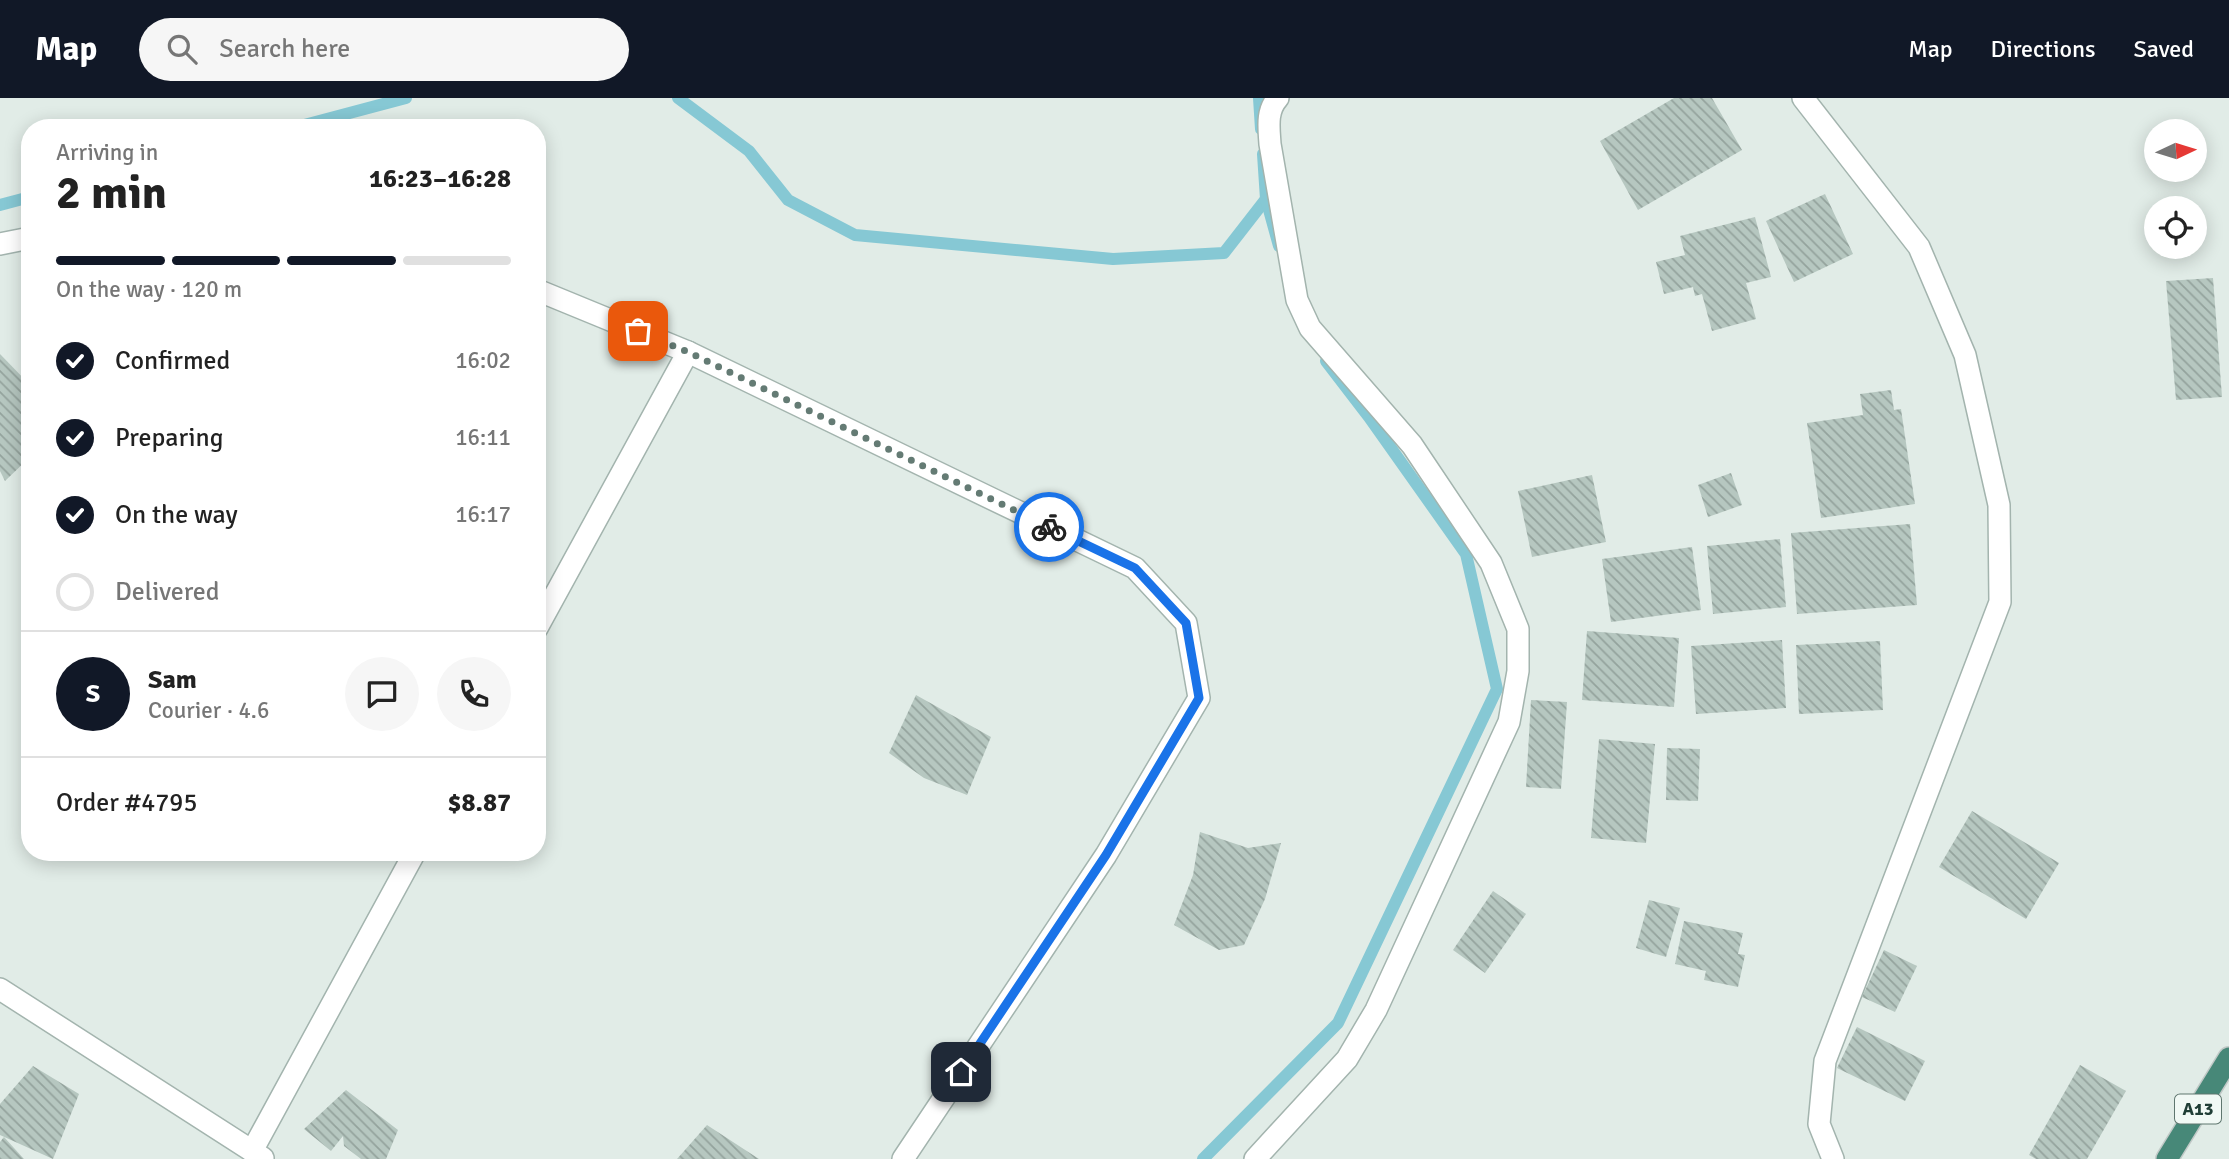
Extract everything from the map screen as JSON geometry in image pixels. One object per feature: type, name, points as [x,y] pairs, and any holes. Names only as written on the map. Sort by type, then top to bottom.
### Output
[{"type":"highway","name":"A13","points":[[2167,1159],[2229,1058]]},
{"type":"street","points":[[1255,1159],[1347,1059],[1376,1010],[1508,722],[1518,671],[1518,629],[1491,563],[1412,445],[1310,328],[1297,300],[1270,144],[1269,120],[1272,104],[1278,98]]},
{"type":"street","points":[[1803,98],[1919,247],[1965,355],[1999,505],[2000,602],[1825,1061],[1819,1124],[1833,1159]]},
{"type":"street","points":[[0,244],[21,240]]},
{"type":"street","points":[[546,294],[688,352],[1135,568],[1186,623],[1199,698],[1106,855],[903,1159]]},
{"type":"street","points":[[546,612],[688,352]]},
{"type":"street","points":[[0,989],[258,1155],[410,861]]},
{"type":"building","points":[[1674,98],[1712,98],[1742,150],[1638,210],[1600,141]]},
{"type":"building","points":[[1825,194],[1853,254],[1794,282],[1766,221]]},
{"type":"building","points":[[1755,217],[1771,277],[1746,283],[1756,319],[1712,331],[1702,294],[1695,296],[1693,287],[1664,294],[1656,262],[1685,255],[1680,236]]},
{"type":"building","points":[[2213,278],[2222,397],[2176,400],[2166,281]]},
{"type":"building","points":[[0,354],[21,376],[21,466],[5,481],[0,471]]},
{"type":"building","points":[[1891,390],[1894,410],[1901,409],[1915,504],[1821,518],[1807,423],[1863,415],[1860,394]]},
{"type":"building","points":[[1731,473],[1742,505],[1708,517],[1698,485]]},
{"type":"building","points":[[1592,475],[1606,542],[1532,557],[1518,491]]},
{"type":"building","points":[[1910,524],[1917,605],[1797,614],[1791,533]]},
{"type":"building","points":[[1780,539],[1786,607],[1713,614],[1707,546]]},
{"type":"building","points":[[1692,547],[1701,610],[1611,622],[1602,559]]},
{"type":"building","points":[[1587,631],[1679,638],[1674,707],[1582,700]]},
{"type":"building","points":[[1782,640],[1786,708],[1696,714],[1691,646]]},
{"type":"building","points":[[1880,641],[1883,710],[1799,714],[1796,645]]},
{"type":"building","points":[[916,695],[991,737],[967,795],[924,778],[889,753]]},
{"type":"building","points":[[1531,700],[1567,702],[1561,789],[1526,787]]},
{"type":"building","points":[[1599,739],[1655,744],[1646,843],[1591,838]]},
{"type":"building","points":[[1667,748],[1700,749],[1698,801],[1666,800]]},
{"type":"building","points":[[1972,811],[2059,863],[2026,919],[1939,867]]},
{"type":"building","points":[[1200,832],[1248,848],[1281,843],[1265,899],[1244,945],[1219,950],[1174,925],[1193,875]]},
{"type":"building","points":[[1493,891],[1526,914],[1485,973],[1453,950]]},
{"type":"building","points":[[1649,900],[1680,908],[1666,957],[1636,948]]},
{"type":"building","points":[[1684,921],[1743,933],[1738,954],[1745,955],[1738,987],[1704,980],[1706,971],[1675,964]]},
{"type":"building","points":[[1884,950],[1917,966],[1895,1012],[1862,997]]},
{"type":"building","points":[[1857,1027],[1925,1061],[1905,1101],[1837,1068]]},
{"type":"building","points":[[2080,1065],[2126,1091],[2087,1159],[2036,1159],[2029,1155]]},
{"type":"building","points":[[33,1066],[79,1094],[53,1159],[0,1135],[0,1104]]},
{"type":"building","points":[[346,1090],[398,1130],[386,1159],[361,1159],[344,1146],[343,1136],[331,1151],[304,1129]]},
{"type":"building","points":[[707,1125],[759,1159],[677,1159]]},
{"type":"building","points":[[4,1137],[24,1159],[0,1159],[0,1142]]},
{"type":"waterway","points":[[327,119],[406,98]]},
{"type":"waterway","points":[[678,98],[749,151],[788,200],[855,235],[1113,259],[1224,253],[1266,199]]},
{"type":"waterway","points":[[1259,98],[1261,129]]},
{"type":"waterway","points":[[1263,154],[1266,199],[1279,246]]},
{"type":"waterway","points":[[0,205],[21,199]]},
{"type":"waterway","points":[[1203,1159],[1338,1023],[1497,689],[1466,554],[1326,361]]},
{"type":"way so far","points":[[638,331],[688,352],[1049,527]]},
{"type":"route","points":[[961,1072],[1106,855],[1199,698],[1186,623],[1135,568],[1049,527]]}]
